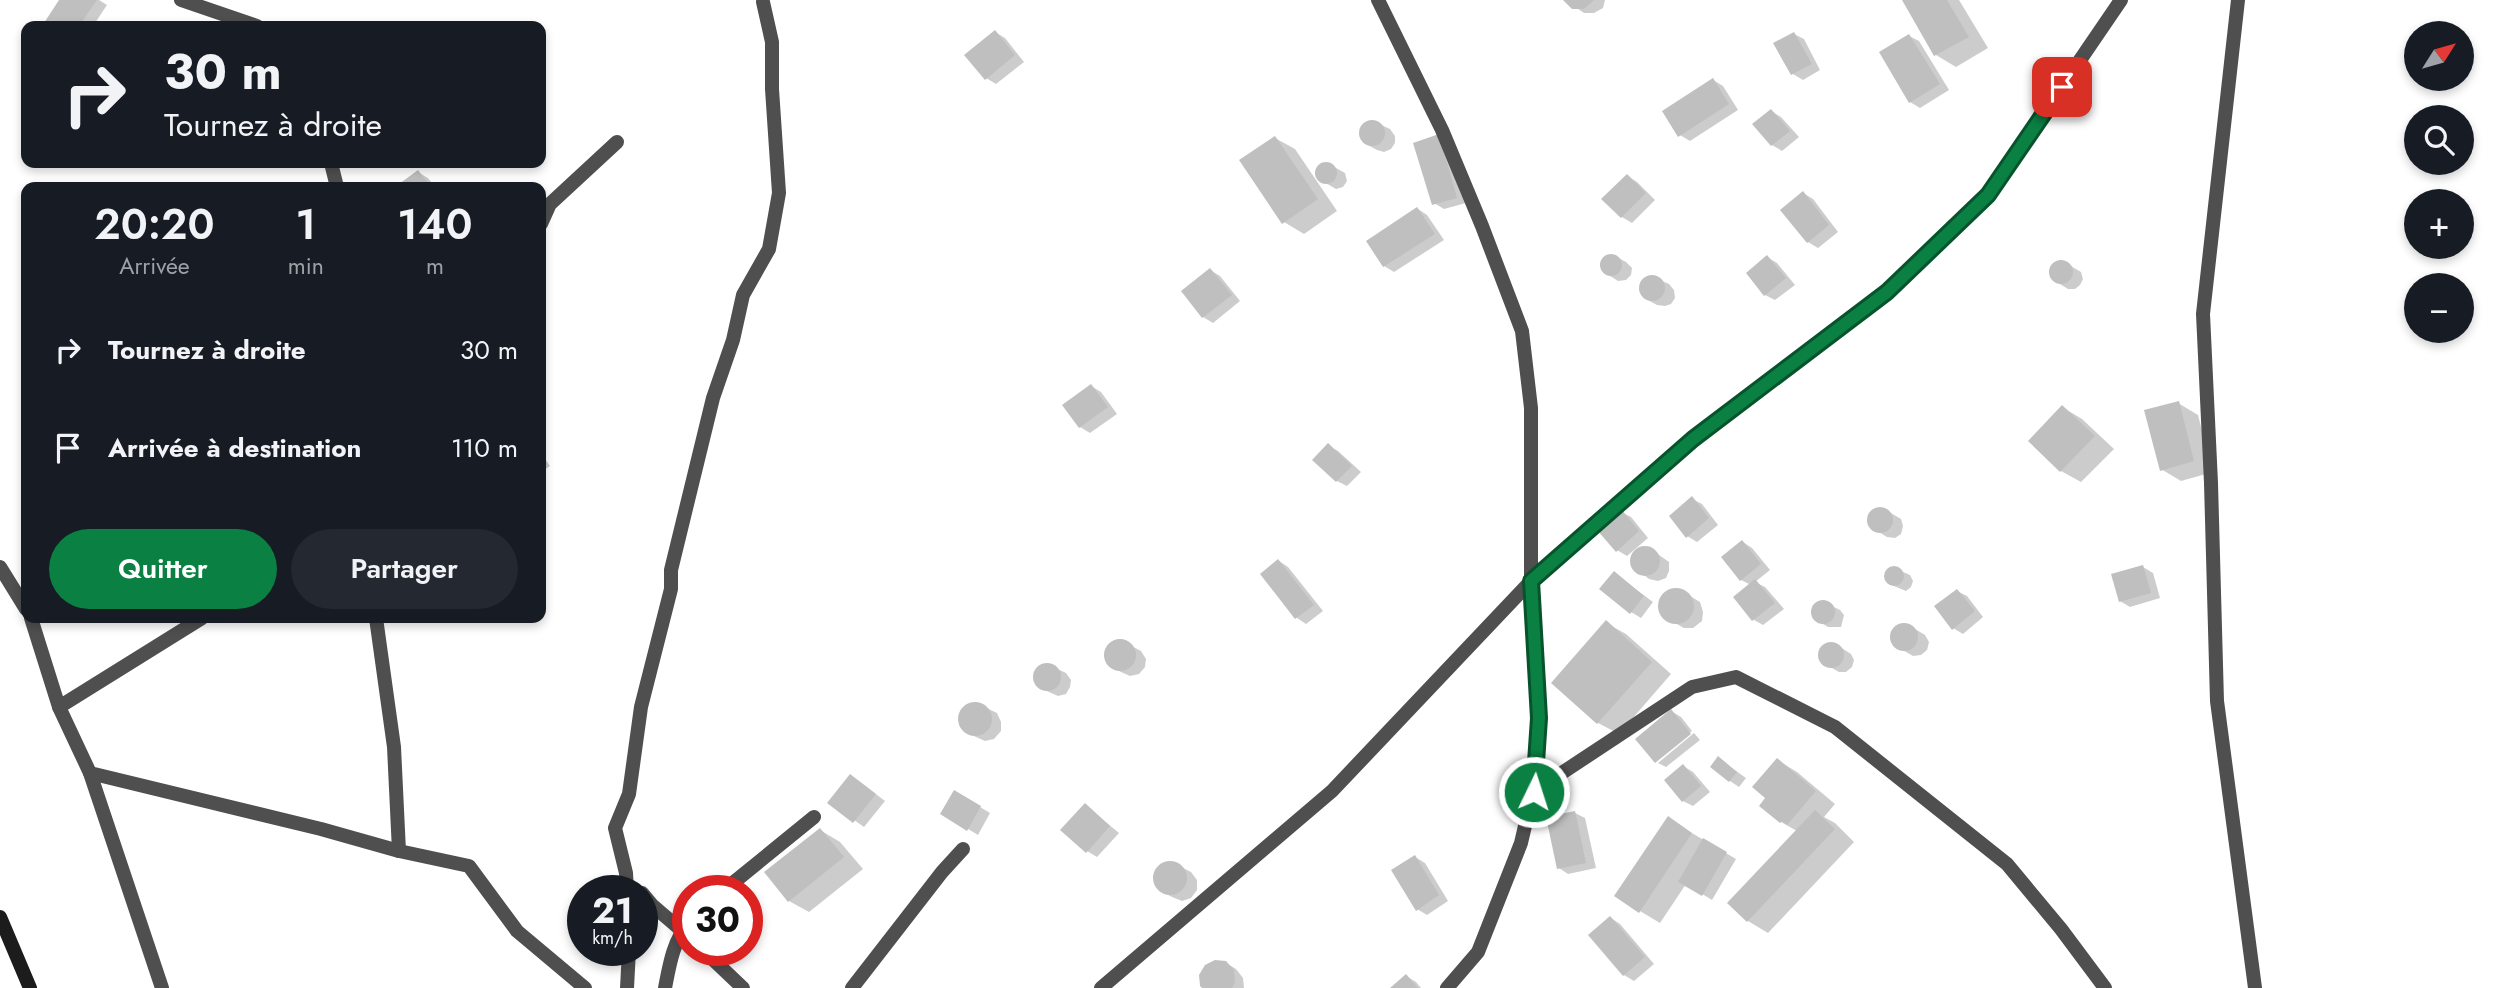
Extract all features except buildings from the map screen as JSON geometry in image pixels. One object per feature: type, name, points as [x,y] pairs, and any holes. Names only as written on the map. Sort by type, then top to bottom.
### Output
[{"type":"main road","points":[[0,917],[30,988]]},
{"type":"street","points":[[181,0],[242,21]]},
{"type":"street","points":[[1378,0],[1442,130],[1522,331],[1531,408],[1531,581],[1539,718],[1534,792],[1521,844],[1478,952],[1447,988]]},
{"type":"street","points":[[1101,988],[1332,791],[1531,581],[1693,439],[1887,292],[1988,195],[2121,0]]},
{"type":"street","points":[[2238,0],[2203,314],[2217,701],[2255,988]]},
{"type":"street","points":[[626,873],[615,828],[629,794],[641,707],[671,589],[671,570],[713,398],[733,340],[743,295],[769,249],[779,193],[772,89],[772,42],[763,2]]},
{"type":"street","points":[[546,213],[550,204],[617,142]]},
{"type":"street","points":[[0,567],[21,602]]},
{"type":"street","points":[[33,623],[59,707],[90,773],[162,988]]},
{"type":"street","points":[[59,707],[194,623]]},
{"type":"street","points":[[377,623],[394,747],[399,851]]},
{"type":"street","points":[[1534,792],[1692,687],[1736,677],[1835,727],[2007,864],[2105,988]]},
{"type":"street","points":[[90,773],[399,851],[469,866],[517,931],[585,988]]},
{"type":"street","points":[[743,875],[814,817]]},
{"type":"street","points":[[852,988],[963,849]]},
{"type":"street","points":[[658,910],[672,920]]},
{"type":"street","points":[[665,988],[672,959]]},
{"type":"street","points":[[627,988],[628,966]]},
{"type":"street","points":[[720,966],[743,988]]},
{"type":"route","points":[[1534,792],[1539,718],[1531,581],[1693,439],[1887,292],[1988,195],[2062,87]]}]
